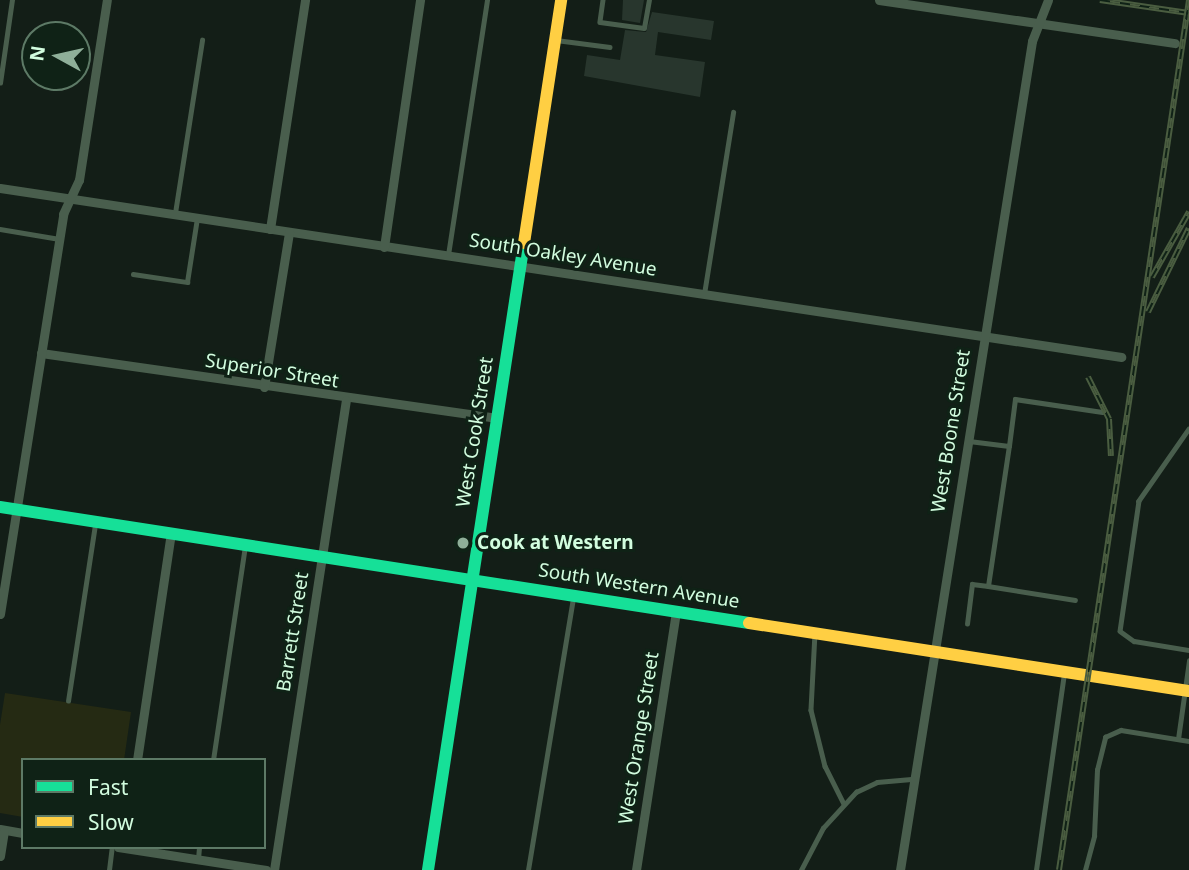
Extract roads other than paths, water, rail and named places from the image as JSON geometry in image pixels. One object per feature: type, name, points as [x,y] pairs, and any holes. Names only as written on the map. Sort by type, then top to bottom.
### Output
[{"type":"street","points":[[0,614],[59,239],[79,180],[107,0]]},
{"type":"street","points":[[270,229],[305,0]]},
{"type":"street","points":[[384,247],[420,0]]},
{"type":"street","name":"West Cook Street","points":[[428,870],[561,0]]},
{"type":"street","points":[[879,0],[1175,43]]},
{"type":"street","name":"West Boone Street","points":[[900,870],[1032,41],[1048,0]]},
{"type":"street","name":"South Oakley Avenue","points":[[0,188],[1121,357]]},
{"type":"street","points":[[264,387],[289,232]]},
{"type":"street","name":"Superior Street","points":[[41,354],[346,400],[497,418]]},
{"type":"street","name":"Barrett Street","points":[[274,870],[346,400]]},
{"type":"street","name":"South Western Avenue","points":[[0,507],[1187,691]]},
{"type":"street","points":[[136,758],[171,533]]},
{"type":"street","name":"West Orange Street","points":[[636,870],[676,612]]},
{"type":"street","points":[[0,856],[2,829],[21,833]]},
{"type":"street","points":[[129,849],[198,860],[215,866],[266,870]]},
{"type":"lane","points":[[0,83],[12,0]]},
{"type":"lane","points":[[448,256],[487,0]]},
{"type":"lane","points":[[603,0],[600,22],[644,28],[649,0]]},
{"type":"lane","points":[[175,214],[202,40]]},
{"type":"lane","points":[[555,40],[610,47]]},
{"type":"lane","points":[[704,295],[733,112]]},
{"type":"lane","points":[[133,274],[187,282],[197,218]]},
{"type":"lane","points":[[0,229],[59,239]]},
{"type":"lane","points":[[988,586],[1015,399],[1102,412]]},
{"type":"lane","points":[[1189,429],[1139,501],[1120,631],[1134,642],[1189,650]]},
{"type":"lane","points":[[968,441],[1009,446]]},
{"type":"lane","points":[[68,701],[96,522]]},
{"type":"lane","points":[[213,758],[246,545]]},
{"type":"lane","points":[[967,624],[972,584],[1075,600]]},
{"type":"lane","points":[[528,870],[573,596]]},
{"type":"lane","points":[[815,633],[811,710],[825,766],[844,804]]},
{"type":"lane","points":[[1178,739],[1187,691],[1189,661]]},
{"type":"lane","points":[[1037,870],[1064,672]]},
{"type":"lane","points":[[1085,870],[1094,836],[1097,770],[1105,737],[1121,730],[1189,741]]},
{"type":"lane","points":[[801,870],[823,828],[844,804],[867,786],[915,779]]},
{"type":"lane","points":[[109,870],[112,849]]},
{"type":"lane","points":[[198,860],[199,849]]},
{"type":"railway","points":[[1100,0],[1189,13]]},
{"type":"railway","points":[[1059,870],[1189,0]]},
{"type":"railway","points":[[1152,277],[1189,212]]},
{"type":"railway","points":[[1148,312],[1189,228]]},
{"type":"railway","points":[[1088,377],[1109,419],[1111,456]]},
{"type":"place","name":"Cook at Western","points":[[463,543]]}]
